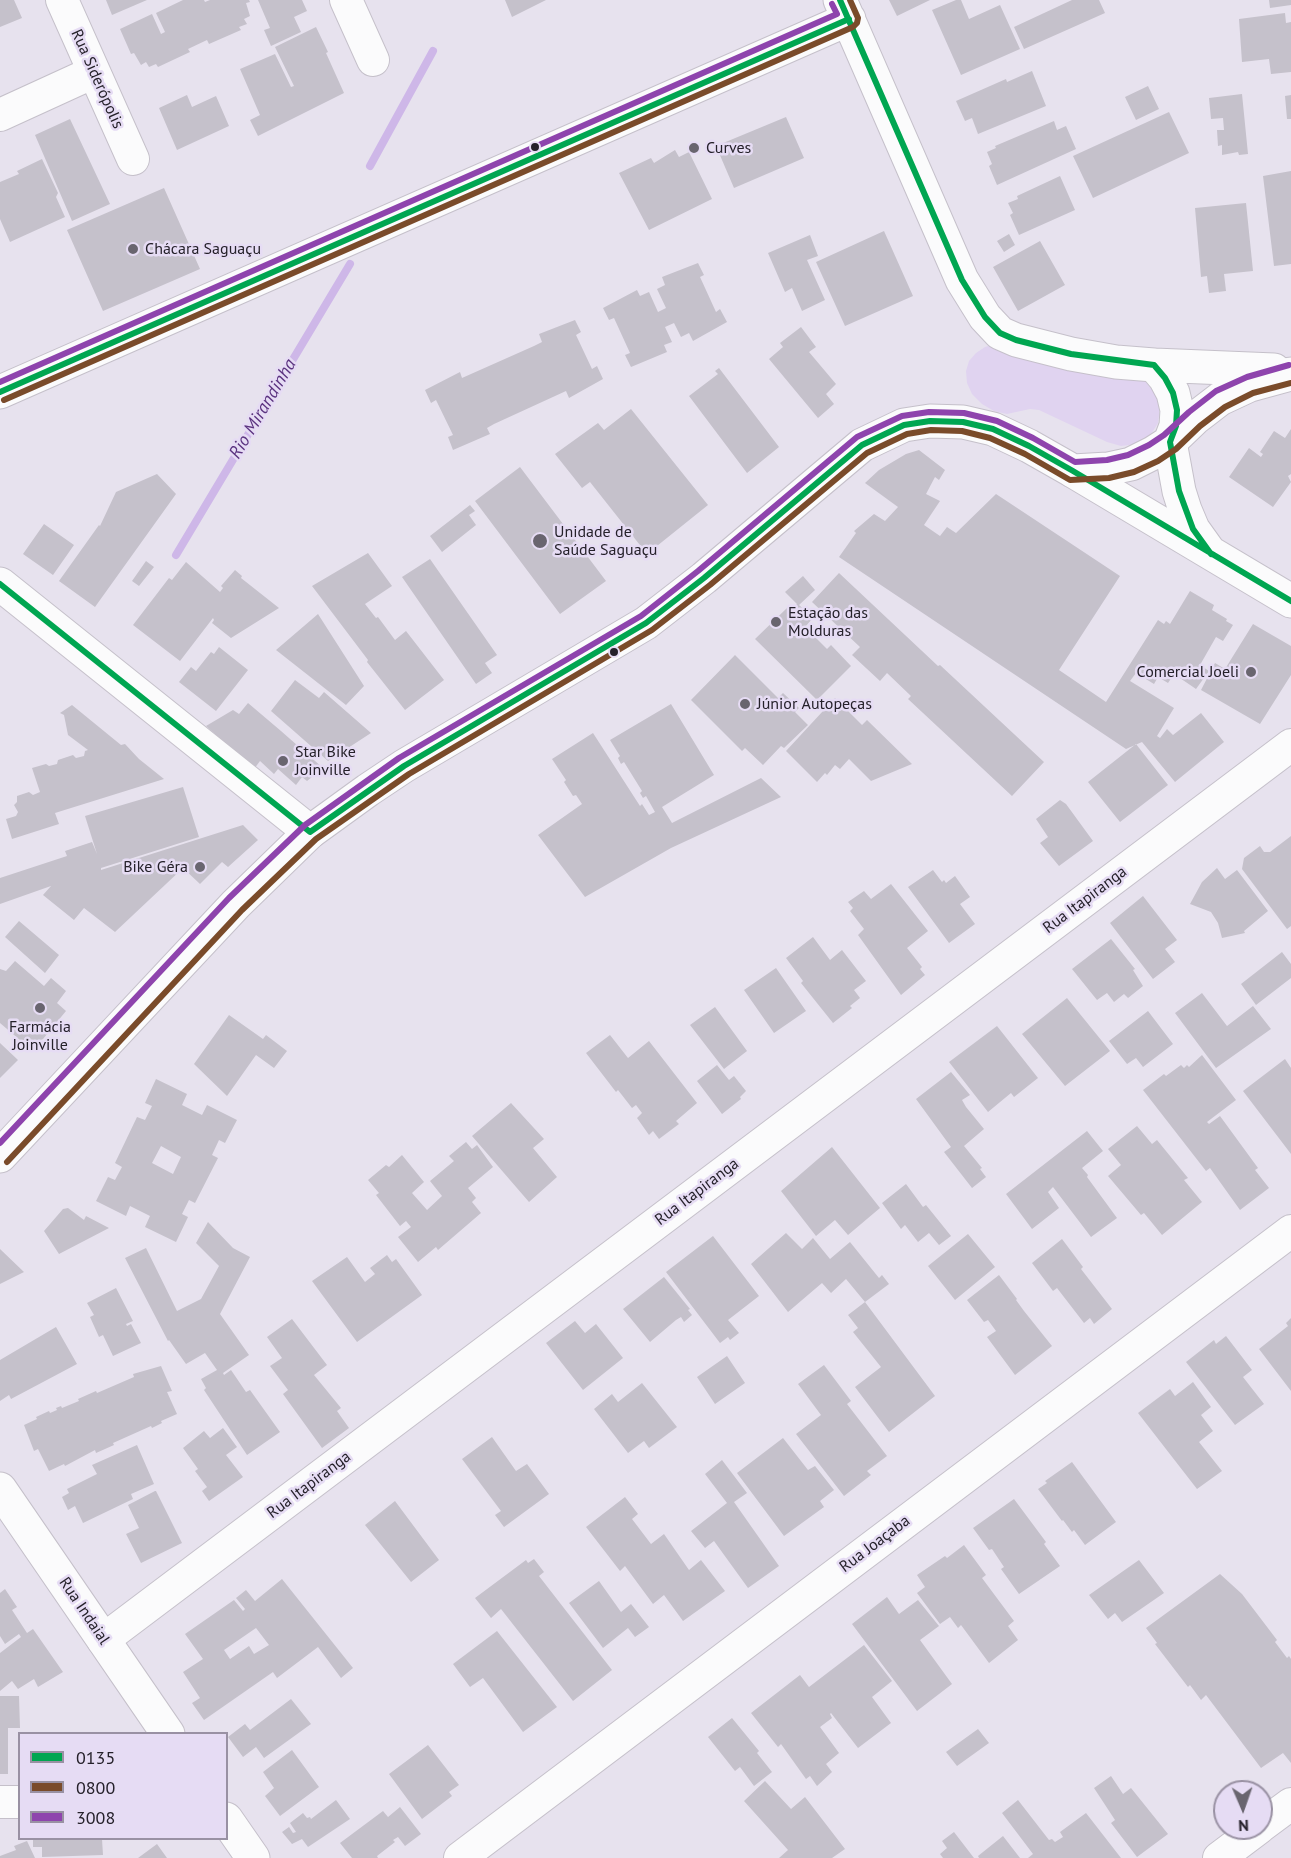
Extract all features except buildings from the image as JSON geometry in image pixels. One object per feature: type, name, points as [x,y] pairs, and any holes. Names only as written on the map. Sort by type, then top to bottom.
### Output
[{"type":"main road","points":[[0,392],[844,9],[962,280],[985,317],[1000,333],[1016,340],[1071,354],[1116,362],[1291,372]]},
{"type":"main road","points":[[1154,365],[1166,378],[1177,410],[1176,426],[1170,442],[1179,491],[1193,529],[1211,554]]},
{"type":"main road","points":[[1073,471],[1108,469],[1131,464],[1170,442],[1220,399],[1250,385],[1291,372]]},
{"type":"main road","points":[[0,1156],[237,904],[310,832],[404,766],[646,623],[704,578],[834,466],[862,445],[885,432],[904,425],[930,421],[963,422],[993,429],[1073,471],[1291,601]]},
{"type":"main road","points":[[0,584],[310,832]]},
{"type":"main road","name":"Rua Indaial","points":[[0,1489],[167,1732]]},
{"type":"main road","points":[[228,1822],[253,1858]]},
{"type":"street","name":"Rua Siderópolis","points":[[62,0],[133,159]]},
{"type":"street","points":[[346,0],[373,60]]},
{"type":"street","points":[[0,115],[94,72]]},
{"type":"street","name":"Rua Itapiranga","points":[[103,1640],[1291,745]]},
{"type":"street","name":"Rua Joaçaba","points":[[460,1858],[1291,1231]]},
{"type":"street","points":[[0,1802],[18,1802]]},
{"type":"street","points":[[1273,1817],[1291,1804]]},
{"type":"street","points":[[1219,1858],[1243,1840]]},
{"type":"shaded area","points":[[995,344],[1048,360],[1145,381],[1155,393],[1160,407],[1158,423],[1150,436],[1137,444],[1121,446],[1107,442],[1039,410],[1030,409],[1007,414],[994,411],[972,394],[967,383],[966,371],[969,361],[976,353]]},
{"type":"waterway","name":"Rio Mirandinha","points":[[370,166],[433,51]]},
{"type":"waterway","name":"Rio Mirandinha","points":[[176,555],[350,264]]},
{"type":"transit line","name":"0135","points":[[840,0],[962,280],[985,317],[1000,333],[1016,340],[1071,354],[1154,365],[1165,378],[1173,393],[1177,410],[1176,426],[1170,442],[1179,491],[1193,529],[1211,554]]},
{"type":"transit line","name":"0800","points":[[4,400],[853,27],[858,18],[850,0]]},
{"type":"transit line","name":"3008","points":[[0,382],[837,14],[832,4]]},
{"type":"transit line","name":"0135","points":[[0,392],[849,19]]},
{"type":"transit line","name":"3008","points":[[0,1143],[229,898],[305,825],[399,758],[641,616],[857,437],[902,416],[929,412],[964,413],[997,421],[1075,462],[1107,460],[1128,455],[1149,445],[1216,391],[1247,377],[1289,365]]},
{"type":"transit line","name":"0800","points":[[7,1162],[242,910],[316,839],[409,774],[652,630],[710,585],[867,453],[907,434],[931,430],[962,431],[990,438],[1025,454],[1070,480],[1109,478],[1134,472],[1158,461],[1176,449],[1200,426],[1225,407],[1253,393],[1291,383]]},
{"type":"transit line","name":"0135","points":[[0,584],[310,832],[404,766],[646,623],[704,578],[862,445],[904,425],[930,421],[963,422],[993,429],[1073,471],[1291,601]]},
{"type":"place","name":"Curves","points":[[694,148]]},
{"type":"place","name":"Chácara Saguaçu","points":[[133,249]]},
{"type":"place","name":"Unidade de Saúde Saguaçu","points":[[540,541]]},
{"type":"place","name":"Estação das Molduras","points":[[776,622]]},
{"type":"place","name":"Comercial Joeli","points":[[1251,672]]},
{"type":"place","name":"Júnior Autopeças","points":[[745,704]]},
{"type":"place","name":"Star Bike Joinville","points":[[283,761]]},
{"type":"place","name":"Bike Géra","points":[[200,867]]},
{"type":"place","name":"Farmácia Joinville","points":[[40,1008]]}]
